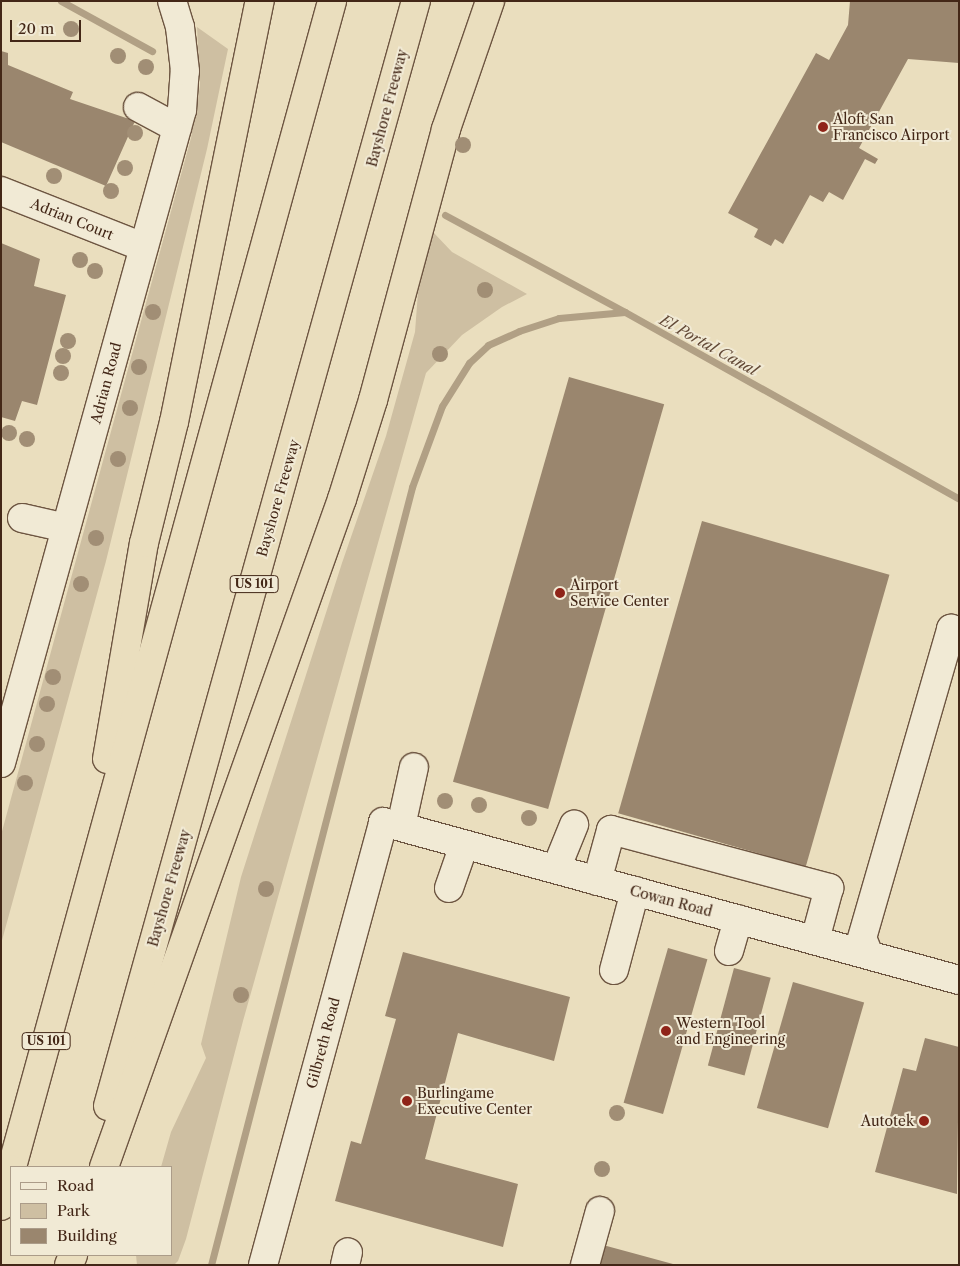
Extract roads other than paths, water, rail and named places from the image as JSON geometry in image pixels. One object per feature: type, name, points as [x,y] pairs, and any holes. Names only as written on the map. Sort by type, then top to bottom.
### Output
[{"type":"highway","points":[[80,916],[144,543],[174,422],[260,1]]},
{"type":"highway","points":[[299,121],[321,1]]},
{"type":"highway","name":"US 101","points":[[12,1166],[332,1]]},
{"type":"highway","name":"Bayshore Freeway","points":[[91,1166],[416,1]]},
{"type":"highway","points":[[104,1166],[342,499],[373,400],[446,129],[490,1]]},
{"type":"highway","name":"US 101","points":[[1,1206],[10,1172]]},
{"type":"street","name":"Adrian Road","points":[[1,763],[182,110],[185,71],[180,27],[172,1]]},
{"type":"street","points":[[138,107],[177,128]]},
{"type":"street","name":"Adrian Court","points":[[1,191],[143,247]]},
{"type":"street","points":[[22,518],[66,528]]},
{"type":"street","points":[[882,966],[862,938],[951,629],[959,631]]},
{"type":"street","name":"Gilbreth Road","points":[[262,1265],[392,824],[414,767]]},
{"type":"street","name":"Cowan Road","points":[[392,824],[815,940],[882,966],[959,980]]},
{"type":"street","points":[[556,869],[574,825]]},
{"type":"street","points":[[597,881],[611,830],[829,888],[815,940]]},
{"type":"street","points":[[449,888],[464,845]]},
{"type":"street","points":[[614,970],[635,891]]},
{"type":"street","points":[[729,951],[738,919]]},
{"type":"street","points":[[585,1265],[600,1211]]},
{"type":"waterway","name":"El Portal Canal","points":[[61,1],[152,51]]},
{"type":"waterway","name":"El Portal Canal","points":[[445,215],[625,312],[959,499]]},
{"type":"waterway","points":[[211,1265],[412,487],[442,406],[469,363],[488,345],[519,331],[559,318],[625,312]]},
{"type":"place","name":"Aloft San Francisco Airport","points":[[823,127]]},
{"type":"place","name":"Airport Service Center","points":[[560,593]]},
{"type":"place","name":"Western Tool and Engineering","points":[[666,1031]]},
{"type":"place","name":"Burlingame Executive Center","points":[[407,1101]]},
{"type":"place","name":"Autotek","points":[[924,1121]]}]
